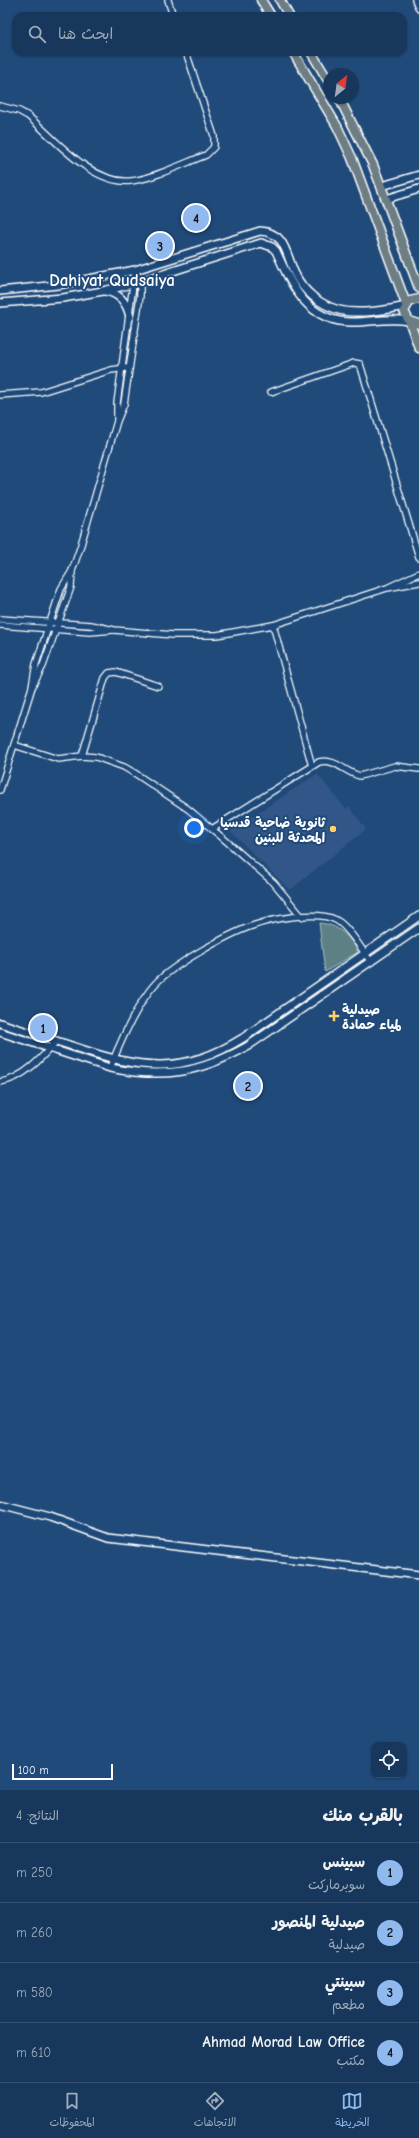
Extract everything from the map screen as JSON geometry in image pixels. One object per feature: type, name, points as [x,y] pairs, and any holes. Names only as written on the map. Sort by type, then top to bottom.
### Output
[{"type":"main road","points":[[262,0],[269,12]]},
{"type":"main road","points":[[280,0],[287,12]]},
{"type":"main road","points":[[295,56],[337,126],[352,158],[406,305],[406,317],[410,322],[419,348]]},
{"type":"main road","points":[[313,56],[323,72]]},
{"type":"main road","points":[[341,104],[363,144],[382,186],[419,288]]},
{"type":"main road","points":[[382,186],[419,175]]},
{"type":"main road","points":[[386,199],[419,189]]},
{"type":"main road","points":[[0,291],[58,285],[135,270],[260,231],[273,233],[284,242],[295,274],[303,287],[313,297],[325,305],[339,310],[353,312],[388,309],[406,305],[414,299],[419,299]]},
{"type":"main road","points":[[267,244],[273,233]]},
{"type":"main road","points":[[0,303],[63,298],[103,291],[132,284],[256,244],[267,244],[276,251],[296,294],[321,314],[337,320],[353,322],[390,319],[419,324]]},
{"type":"main road","points":[[103,291],[114,294],[123,301],[130,317]]},
{"type":"main road","points":[[388,309],[390,319]]},
{"type":"main road","points":[[0,1023],[113,1060],[145,1066],[162,1066],[192,1061],[224,1049],[365,955],[419,916]]},
{"type":"main road","points":[[0,1032],[110,1068],[157,1074],[195,1070],[222,1060],[265,1034],[419,928]]},
{"type":"main road","points":[[260,1026],[265,1034]]},
{"type":"main road","points":[[0,1504],[50,1517],[108,1538],[419,1575]]},
{"type":"street","points":[[168,0],[172,12]]},
{"type":"street","points":[[415,0],[419,9]]},
{"type":"street","points":[[0,106],[19,111],[28,116],[92,171],[112,180],[121,182],[138,179],[206,155],[214,147],[214,136],[187,56]]},
{"type":"street","points":[[32,686],[40,672],[71,587],[72,571],[117,421],[124,404],[140,296],[140,281],[135,270]]},
{"type":"street","points":[[117,421],[117,403],[130,317],[132,284],[135,270]]},
{"type":"street","points":[[271,392],[354,363],[360,364],[419,557]]},
{"type":"street","points":[[0,395],[41,392],[123,368],[130,368]]},
{"type":"street","points":[[0,790],[32,686],[34,670],[47,629],[64,584],[72,571]]},
{"type":"street","points":[[0,619],[97,626],[114,630],[203,635],[246,631],[273,625],[387,588],[419,573]]},
{"type":"street","points":[[387,588],[419,582]]},
{"type":"street","points":[[0,625],[96,633],[114,630]]},
{"type":"street","points":[[273,625],[312,766]]},
{"type":"street","points":[[82,756],[105,678],[109,673],[116,672],[158,686]]},
{"type":"street","points":[[14,745],[58,759],[89,756],[111,762],[136,774],[188,809],[274,883],[302,917]]},
{"type":"street","points":[[212,830],[319,762],[330,761],[360,776],[395,766],[409,766],[419,769]]},
{"type":"street","points":[[110,1068],[145,997],[155,984],[168,971],[251,926],[302,917],[323,916],[337,920],[371,962]]},
{"type":"street","points":[[0,1082],[19,1075],[31,1067],[56,1041]]},
{"type":"shaded area","points":[[317,774],[346,809],[349,806],[366,829],[290,890],[230,831]]},
{"type":"green space","points":[[319,923],[337,928],[347,936],[358,952],[325,972]]},
{"type":"place","name":"Ahmad Morad Law Office","points":[[196,218]]},
{"type":"place","name":"سبينتي","points":[[160,246]]},
{"type":"place","name":"ثانوية ضاحية قدسيا المحدثة للبنين","points":[[333,829]]},
{"type":"place","name":"صيدلية لمياء حمادة","points":[[334,1016]]},
{"type":"place","name":"سبينس","points":[[43,1028]]},
{"type":"place","name":"صيدلية المنصور","points":[[248,1086]]},
{"type":"district","name":"Dahiyat Qudsaiya","points":[[112,280]]}]
